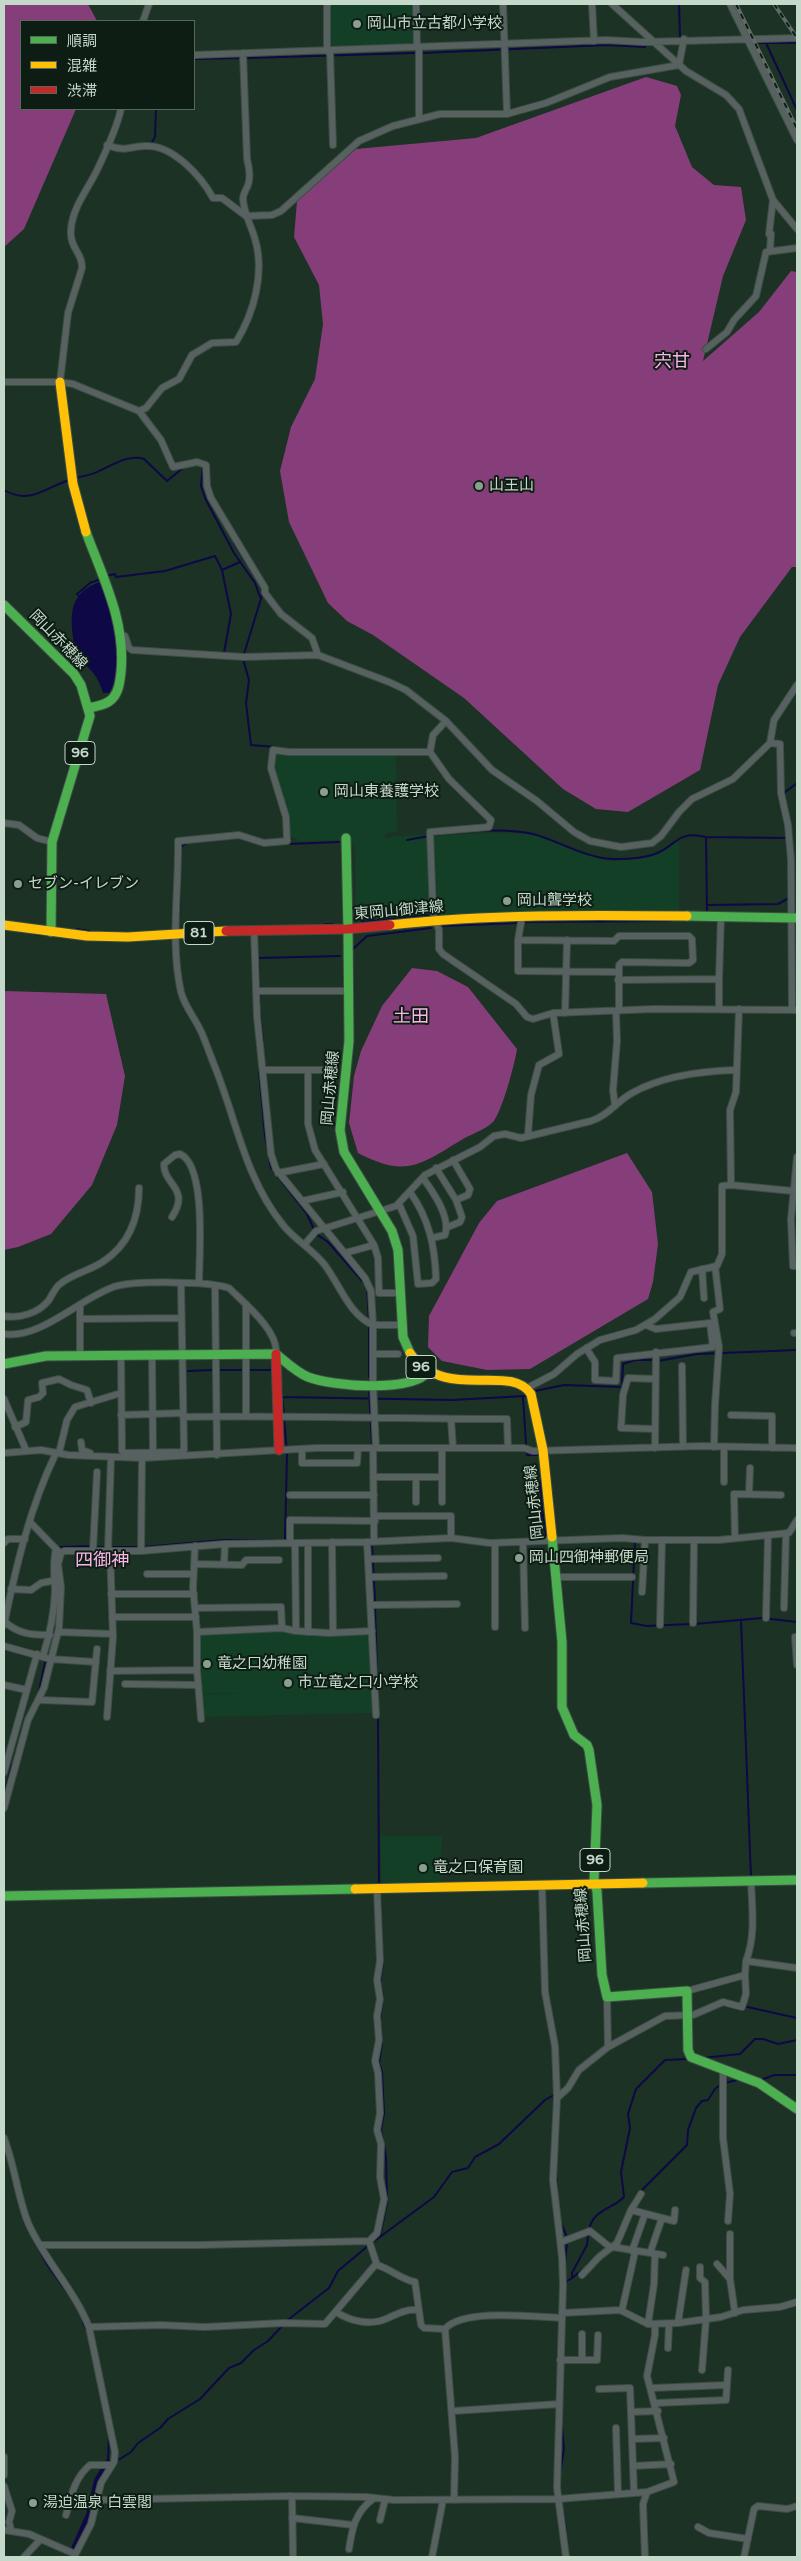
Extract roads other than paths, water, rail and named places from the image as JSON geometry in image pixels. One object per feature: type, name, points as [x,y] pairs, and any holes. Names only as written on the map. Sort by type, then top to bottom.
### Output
[{"type":"main road","points":[[60,382],[74,479],[82,519],[113,602],[120,635],[121,673],[118,692],[112,701],[89,708]]},
{"type":"main road","name":"岡山赤穂線","points":[[4,605],[74,674],[81,685],[89,708],[89,724],[52,842],[51,932]]},
{"type":"main road","name":"岡山赤穂線","points":[[346,838],[349,1041],[340,1130],[344,1152],[392,1231],[398,1250],[403,1338],[409,1352],[419,1366],[428,1372],[454,1380],[515,1381],[527,1388],[535,1406],[543,1450],[562,1642],[562,1708],[574,1735],[587,1745],[589,1750],[597,1799],[596,1884],[602,1975],[607,1997]]},
{"type":"main road","name":"東岡山御津線","points":[[4,925],[51,932],[108,937],[176,935],[254,929],[348,929],[435,920],[521,921],[598,915],[794,918]]},
{"type":"main road","points":[[276,1354],[284,1450]]},
{"type":"main road","points":[[4,1364],[46,1356],[276,1354],[298,1372],[323,1382],[411,1383],[422,1379],[428,1372]]},
{"type":"main road","points":[[4,1896],[797,1880]]},
{"type":"main road","points":[[607,1997],[687,1990],[688,2050],[691,2057],[697,2061],[759,2084],[797,2109]]},
{"type":"street","points":[[143,20],[149,4]]},
{"type":"street","points":[[327,4],[333,145]]},
{"type":"street","points":[[416,4],[419,119]]},
{"type":"street","points":[[503,4],[507,114]]},
{"type":"street","points":[[592,4],[594,41]]},
{"type":"street","points":[[612,4],[679,65],[726,95],[739,108],[773,200],[797,229]]},
{"type":"street","points":[[730,4],[750,41],[797,140]]},
{"type":"street","points":[[195,55],[329,53],[418,47],[505,48],[594,41],[684,42],[797,38]]},
{"type":"street","points":[[679,65],[684,42]]},
{"type":"street","points":[[138,411],[146,408],[162,388],[179,379],[192,354],[212,343],[236,342],[240,337],[255,297],[258,277],[255,240],[246,216],[243,196],[249,183],[250,173],[247,159],[242,53]]},
{"type":"street","points":[[107,145],[122,150],[145,146],[160,147],[198,176],[213,198],[222,198],[246,216],[276,214],[360,141],[392,126],[440,114],[507,114],[546,103],[610,77],[679,65]]},
{"type":"street","points":[[60,382],[68,313],[83,261],[72,246],[71,228],[78,203],[100,166],[121,110]]},
{"type":"street","points":[[770,250],[771,234],[769,234],[773,200]]},
{"type":"street","points":[[706,349],[727,332],[734,320],[756,296],[765,255],[770,250],[797,248]]},
{"type":"street","points":[[4,382],[60,382],[72,384],[138,411],[161,440],[173,467],[197,462],[206,465],[207,486],[211,498],[265,588],[265,593],[281,614],[312,638],[318,655]]},
{"type":"street","points":[[120,635],[125,636],[129,648],[132,650],[243,657],[318,655],[389,682],[406,690],[446,721],[492,770],[537,801],[574,832],[590,841],[621,847],[652,843],[662,836],[679,812],[692,800],[733,779],[770,743],[774,720],[797,685]]},
{"type":"street","points":[[446,721],[433,735],[430,752],[449,779],[490,818],[491,825],[489,827],[430,832],[435,920],[439,930],[439,949],[443,954],[516,1004],[527,1017],[533,1019],[553,1013],[718,1009],[795,1010],[794,918],[789,837],[781,793],[780,744],[770,743]]},
{"type":"street","points":[[402,1325],[370,1323],[355,1311],[322,1262],[283,1226],[248,1169],[247,1157],[236,1134],[226,1093],[203,1036],[181,992],[176,935],[178,841],[239,836],[264,843],[287,840],[286,817],[271,768],[273,750],[289,752],[430,752]]},
{"type":"street","points":[[4,823],[24,827],[37,838],[52,842]]},
{"type":"street","points":[[718,1009],[721,916]]},
{"type":"street","points":[[521,921],[518,940],[518,971],[618,972]]},
{"type":"street","points":[[254,929],[263,1070],[271,1154],[278,1173],[369,1283],[373,1354],[372,1419],[375,1448],[373,1478],[375,1518],[371,1541],[371,1559],[374,1605],[372,1631],[376,1715]]},
{"type":"street","points":[[518,940],[614,940],[619,936],[689,936],[692,939],[693,960],[689,963],[622,962],[618,972],[617,1041],[613,1090],[616,1106]]},
{"type":"street","points":[[566,1013],[567,940]]},
{"type":"street","points":[[618,980],[719,979]]},
{"type":"street","points":[[258,991],[349,991]]},
{"type":"street","points":[[731,1185],[730,1110],[735,1098],[739,1009]]},
{"type":"street","points":[[528,1135],[532,1095],[539,1065],[559,1054],[553,1013]]},
{"type":"street","points":[[263,1070],[324,1070]]},
{"type":"street","points":[[308,1070],[308,1124],[315,1150],[360,1218],[374,1244],[378,1258],[379,1292],[401,1293]]},
{"type":"street","points":[[304,1245],[315,1232],[324,1228],[381,1212],[399,1204],[423,1178],[436,1168],[494,1136],[505,1134],[521,1138],[591,1122],[602,1118],[630,1094],[645,1086],[704,1072],[736,1070]]},
{"type":"street","points":[[172,1217],[178,1205],[178,1191],[165,1172],[164,1164],[175,1155],[180,1154],[190,1164],[197,1182],[199,1283]]},
{"type":"street","points":[[797,1157],[793,1192],[793,1266],[797,1266]]},
{"type":"street","points":[[453,1160],[470,1190],[468,1195],[456,1200]]},
{"type":"street","points":[[278,1173],[324,1164]]},
{"type":"street","points":[[436,1168],[456,1200],[462,1218],[460,1222],[448,1227]]},
{"type":"street","points":[[423,1178],[440,1206],[448,1227],[446,1235],[432,1238]]},
{"type":"street","points":[[527,1388],[554,1374],[586,1348],[600,1340],[646,1325],[680,1297],[691,1272],[715,1266],[721,1262],[722,1186],[731,1185],[793,1192]]},
{"type":"street","points":[[4,1316],[17,1317],[38,1309],[47,1302],[58,1285],[79,1272],[104,1261],[128,1238],[139,1207],[138,1188]]},
{"type":"street","points":[[302,1201],[343,1192]]},
{"type":"street","points":[[399,1204],[414,1236],[418,1284],[432,1283],[436,1279],[432,1238],[427,1221],[410,1192]]},
{"type":"street","points":[[344,1253],[374,1244]]},
{"type":"street","points":[[714,1447],[719,1353],[713,1312],[720,1309],[715,1266]]},
{"type":"street","points":[[702,1269],[704,1298]]},
{"type":"street","points":[[121,1355],[122,1451],[124,1453],[181,1452],[184,1450],[181,1284]]},
{"type":"street","points":[[215,1284],[217,1455]]},
{"type":"street","points":[[4,1334],[31,1333],[119,1285],[215,1284],[229,1288],[246,1304],[271,1333],[278,1345],[276,1354]]},
{"type":"street","points":[[246,1304],[246,1416]]},
{"type":"street","points":[[80,1305],[80,1355]]},
{"type":"street","points":[[80,1320],[181,1318]]},
{"type":"street","points":[[586,1348],[595,1362],[595,1380],[616,1382],[617,1358],[656,1358],[713,1347],[710,1323],[656,1329],[646,1325]]},
{"type":"street","points":[[152,1354],[153,1452]]},
{"type":"street","points":[[373,1354],[398,1354]]},
{"type":"street","points":[[655,1448],[656,1358]]},
{"type":"street","points":[[682,1366],[683,1447]]},
{"type":"street","points":[[655,1429],[622,1428],[623,1395],[628,1378],[656,1379]]},
{"type":"street","points":[[16,1427],[26,1422],[28,1400],[43,1393],[42,1383],[59,1379],[87,1390],[91,1402]]},
{"type":"street","points":[[50,1635],[22,1633],[4,1623],[8,1592],[30,1522],[36,1496],[58,1453],[67,1420],[75,1407],[121,1393]]},
{"type":"street","points":[[4,1399],[26,1450]]},
{"type":"street","points":[[122,1414],[282,1415],[372,1419],[508,1419],[508,1448]]},
{"type":"street","points":[[731,1415],[772,1416],[772,1448]]},
{"type":"street","points":[[451,1419],[452,1448]]},
{"type":"street","points":[[81,1442],[83,1452],[101,1457]]},
{"type":"street","points":[[4,1453],[26,1450],[111,1458],[142,1458],[302,1449],[358,1448],[508,1448],[543,1450],[683,1447],[797,1448]]},
{"type":"street","points":[[302,1449],[302,1463],[357,1463],[358,1448]]},
{"type":"street","points":[[442,1448],[442,1502]]},
{"type":"street","points":[[724,1448],[724,1482]]},
{"type":"street","points":[[107,1717],[113,1634],[109,1548],[111,1458]]},
{"type":"street","points":[[141,1548],[142,1458]]},
{"type":"street","points":[[749,1494],[750,1468]]},
{"type":"street","points":[[93,1547],[97,1472]]},
{"type":"street","points":[[416,1477],[416,1502]]},
{"type":"street","points":[[373,1478],[442,1477]]},
{"type":"street","points":[[735,1538],[734,1494],[781,1495]]},
{"type":"street","points":[[290,1495],[374,1495]]},
{"type":"street","points":[[296,1631],[290,1520],[451,1516],[451,1538]]},
{"type":"street","points":[[58,1551],[93,1547],[141,1548],[451,1538],[496,1543],[552,1539],[694,1540],[789,1533],[797,1520]]},
{"type":"street","points":[[30,1522],[58,1551]]},
{"type":"street","points":[[784,1608],[786,1533]]},
{"type":"street","points":[[766,1618],[768,1534]]},
{"type":"street","points":[[4,1543],[8,1539],[25,1539]]},
{"type":"street","points":[[642,1592],[645,1540]]},
{"type":"street","points":[[660,1625],[662,1540]]},
{"type":"street","points":[[693,1623],[694,1540]]},
{"type":"street","points":[[332,1542],[333,1633]]},
{"type":"street","points":[[523,1542],[525,1628]]},
{"type":"street","points":[[308,1543],[308,1632]]},
{"type":"street","points":[[495,1627],[496,1543]]},
{"type":"street","points":[[224,1564],[225,1544]]},
{"type":"street","points":[[195,1546],[194,1594],[201,1719]]},
{"type":"street","points":[[4,1808],[28,1720],[40,1700],[43,1656],[58,1632],[57,1580],[52,1562],[58,1551]]},
{"type":"street","points":[[371,1559],[438,1558]]},
{"type":"street","points":[[194,1564],[242,1564],[246,1560],[279,1560]]},
{"type":"street","points":[[147,1574],[194,1574]]},
{"type":"street","points":[[372,1577],[444,1576]]},
{"type":"street","points":[[555,1577],[632,1577]]},
{"type":"street","points":[[8,1592],[31,1590],[41,1583],[57,1580]]},
{"type":"street","points":[[4,1772],[27,1690],[43,1656],[50,1635],[57,1580]]},
{"type":"street","points":[[111,1594],[194,1594]]},
{"type":"street","points":[[374,1605],[456,1604]]},
{"type":"street","points":[[195,1608],[281,1607],[282,1628]]},
{"type":"street","points":[[112,1617],[196,1617]]},
{"type":"street","points":[[197,1632],[282,1628],[296,1631],[333,1633],[372,1631]]},
{"type":"street","points":[[58,1632],[113,1634]]},
{"type":"street","points":[[797,1638],[795,1638],[797,1665]]},
{"type":"street","points":[[4,1646],[43,1656],[96,1662]]},
{"type":"street","points":[[40,1700],[92,1702],[97,1649]]},
{"type":"street","points":[[110,1671],[197,1670]]},
{"type":"street","points":[[125,1684],[198,1685]]},
{"type":"street","points":[[4,1685],[27,1690]]},
{"type":"street","points":[[557,2098],[568,2088],[579,2070],[608,2047],[665,2016],[699,2014],[718,2003],[743,2006],[746,1994],[744,1974],[752,1940],[751,1881]]},
{"type":"street","points":[[542,1886],[546,1992],[555,2046],[557,2098],[553,2172],[565,2241],[559,2404],[560,2499],[566,2557]]},
{"type":"street","points":[[376,2264],[370,2244],[377,2232],[384,2199],[380,2178],[381,2144],[377,2130],[380,2113],[378,2073],[375,2061],[380,2040],[377,2016],[380,1999],[377,1980],[380,1961],[377,1889]]},
{"type":"street","points":[[746,1961],[797,1968]]},
{"type":"street","points":[[687,1990],[744,1974]]},
{"type":"street","points":[[607,1997],[608,2047]]},
{"type":"street","points":[[723,2070],[723,2138],[730,2194],[728,2221]]},
{"type":"street","points":[[4,2138],[13,2160],[29,2224],[40,2245],[82,2310],[89,2327],[114,2443],[113,2462],[101,2482],[91,2524],[74,2556],[40,2540],[11,2530],[4,2530]]},
{"type":"street","points":[[582,2275],[599,2257],[617,2243],[631,2210],[642,2194]]},
{"type":"street","points":[[631,2210],[674,2221],[675,2210]]},
{"type":"street","points":[[622,2310],[633,2252],[645,2214]]},
{"type":"street","points":[[70,2498],[292,2496],[366,2497],[385,2500],[560,2499],[647,2492],[674,2482],[652,2388],[647,2376],[655,2335],[652,2324],[654,2284],[652,2254],[662,2218]]},
{"type":"street","points":[[565,2241],[579,2237],[589,2231],[611,2247],[633,2252],[663,2255]]},
{"type":"street","points":[[730,2234],[730,2279],[735,2312]]},
{"type":"street","points":[[40,2245],[370,2244]]},
{"type":"street","points":[[376,2264],[389,2269],[401,2280],[415,2282],[418,2310],[421,2325],[424,2328],[445,2329],[457,2321],[493,2315],[563,2315],[622,2310],[652,2324],[668,2324],[706,2319],[735,2312],[780,2307],[797,2302]]},
{"type":"street","points":[[89,2327],[325,2324],[376,2264]]},
{"type":"street","points":[[717,2264],[730,2279]]},
{"type":"street","points":[[700,2267],[700,2278],[705,2282],[706,2319],[702,2370]]},
{"type":"street","points":[[678,2323],[686,2270]]},
{"type":"street","points":[[336,2312],[348,2320],[375,2322],[405,2310],[418,2310]]},
{"type":"street","points":[[668,2324],[668,2348]]},
{"type":"street","points":[[445,2329],[453,2411],[454,2500]]},
{"type":"street","points":[[582,2334],[582,2360]]},
{"type":"street","points":[[562,2360],[597,2360],[598,2335]]},
{"type":"street","points":[[656,2404],[726,2400],[728,2370]]},
{"type":"street","points":[[652,2388],[727,2384]]},
{"type":"street","points":[[599,2390],[630,2388],[634,2493]]},
{"type":"street","points":[[453,2411],[559,2404]]},
{"type":"street","points":[[631,2412],[658,2412]]},
{"type":"street","points":[[616,2428],[618,2494]]},
{"type":"street","points":[[632,2439],[664,2438]]},
{"type":"street","points":[[4,2457],[4,2474]]},
{"type":"street","points":[[66,2515],[78,2478],[90,2465],[113,2462]]},
{"type":"street","points":[[633,2466],[671,2464]]},
{"type":"street","points":[[4,2486],[12,2511],[9,2522],[11,2530]]},
{"type":"street","points":[[646,2557],[643,2504],[647,2492]]},
{"type":"street","points":[[292,2496],[293,2554]]},
{"type":"street","points":[[349,2550],[353,2525],[359,2512],[373,2499]]},
{"type":"street","points":[[380,2520],[385,2500]]},
{"type":"street","points":[[432,2557],[443,2500]]},
{"type":"street","points":[[744,2557],[754,2509],[758,2506],[787,2509],[797,2506]]},
{"type":"street","points":[[292,2518],[353,2525]]},
{"type":"street","points":[[698,2527],[709,2533],[748,2538]]},
{"type":"street","points":[[24,2557],[40,2540]]},
{"type":"waterway","points":[[679,4],[680,37]]},
{"type":"waterway","points":[[752,43],[795,43]]},
{"type":"waterway","points":[[766,43],[797,110]]},
{"type":"waterway","points":[[423,53],[607,45],[645,47]]},
{"type":"waterway","points":[[248,58],[414,53]]},
{"type":"waterway","points":[[195,59],[241,58]]},
{"type":"waterway","points":[[151,144],[155,137],[156,110]]},
{"type":"waterway","points":[[76,478],[93,474],[132,458],[144,459],[167,481],[183,468]]},
{"type":"waterway","points":[[203,465],[201,486],[205,498],[234,553],[255,583],[260,597]]},
{"type":"waterway","points":[[4,490],[13,494],[30,496],[69,480]]},
{"type":"waterway","points":[[234,543],[247,564]]},
{"type":"waterway","points":[[106,576],[115,574],[116,577],[165,571],[215,556],[222,570],[240,562]]},
{"type":"waterway","points":[[222,570],[231,614],[224,653]]},
{"type":"waterway","points":[[81,599],[77,594],[90,583],[101,579]]},
{"type":"waterway","points":[[244,654],[263,592]]},
{"type":"waterway","points":[[243,659],[249,680],[246,703],[251,745],[275,747]]},
{"type":"waterway","points":[[784,793],[797,783]]},
{"type":"waterway","points":[[433,842],[433,835],[483,831],[522,832],[543,837],[574,850],[595,856],[617,859],[655,854],[682,837],[696,835],[706,837],[786,838]]},
{"type":"waterway","points":[[407,840],[429,836]]},
{"type":"waterway","points":[[706,837],[707,912]]},
{"type":"waterway","points":[[287,844],[339,842]]},
{"type":"waterway","points":[[179,918],[181,847],[187,843]]},
{"type":"waterway","points":[[707,905],[778,904],[789,898]]},
{"type":"waterway","points":[[436,899],[437,914]]},
{"type":"waterway","points":[[362,922],[430,915]]},
{"type":"waterway","points":[[523,922],[671,921]]},
{"type":"waterway","points":[[441,926],[518,923]]},
{"type":"waterway","points":[[325,924],[333,924]]},
{"type":"waterway","points":[[188,928],[205,927]]},
{"type":"waterway","points":[[353,949],[367,936],[431,928]]},
{"type":"waterway","points":[[77,929],[89,931]]},
{"type":"waterway","points":[[35,934],[43,935]]},
{"type":"waterway","points":[[260,1004],[258,958],[340,956]]},
{"type":"waterway","points":[[260,1014],[263,1041]]},
{"type":"waterway","points":[[259,1071],[265,1136],[271,1168],[307,1214],[316,1234],[328,1242],[364,1283]]},
{"type":"waterway","points":[[367,1287],[369,1320]]},
{"type":"waterway","points":[[369,1324],[369,1377]]},
{"type":"waterway","points":[[658,1361],[697,1354],[797,1350]]},
{"type":"waterway","points":[[535,1391],[564,1385],[622,1387],[623,1364],[635,1360],[653,1360]]},
{"type":"waterway","points":[[280,1369],[282,1397]]},
{"type":"waterway","points":[[188,1371],[213,1370]]},
{"type":"waterway","points":[[218,1370],[243,1370]]},
{"type":"waterway","points":[[248,1370],[273,1370]]},
{"type":"waterway","points":[[369,1390],[372,1443]]},
{"type":"waterway","points":[[284,1414],[282,1397],[452,1400],[525,1396]]},
{"type":"waterway","points":[[523,1397],[526,1444]]},
{"type":"waterway","points":[[284,1419],[287,1454],[285,1540]]},
{"type":"waterway","points":[[526,1451],[527,1455],[539,1455]]},
{"type":"waterway","points":[[541,1480],[542,1509],[546,1535]]},
{"type":"waterway","points":[[143,1547],[224,1540],[275,1540]]},
{"type":"waterway","points":[[635,1541],[631,1623],[647,1626],[691,1624]]},
{"type":"waterway","points":[[372,1545],[375,1603]]},
{"type":"waterway","points":[[59,1549],[60,1547],[91,1546]]},
{"type":"waterway","points":[[96,1547],[106,1547]]},
{"type":"waterway","points":[[111,1547],[138,1547]]},
{"type":"waterway","points":[[549,1555],[552,1587]]},
{"type":"waterway","points":[[375,1608],[378,1705]]},
{"type":"waterway","points":[[50,1642],[56,1627],[56,1613]]},
{"type":"waterway","points":[[695,1624],[762,1618],[797,1622]]},
{"type":"waterway","points":[[741,1620],[751,1877]]},
{"type":"waterway","points":[[39,1691],[46,1658]]},
{"type":"waterway","points":[[378,1715],[379,1885]]},
{"type":"waterway","points":[[4,1795],[12,1765]]},
{"type":"waterway","points":[[380,1894],[382,1941]]},
{"type":"waterway","points":[[380,1983],[383,1963],[382,1948]]},
{"type":"waterway","points":[[380,2020],[383,1999],[382,1990]]},
{"type":"waterway","points":[[743,2006],[797,2018]]},
{"type":"waterway","points":[[380,2237],[387,2202],[386,2157],[381,2130],[384,2113],[382,2072],[379,2063],[382,2043],[381,2025]]},
{"type":"waterway","points":[[702,2058],[740,2054],[755,2039],[763,2039],[778,2044],[797,2040]]},
{"type":"waterway","points":[[589,2230],[591,2223],[599,2213],[624,2197],[621,2172],[630,2128],[628,2114],[636,2089],[665,2060],[687,2059]]},
{"type":"waterway","points":[[761,2080],[774,2075],[797,2075]]},
{"type":"waterway","points":[[725,2083],[737,2080]]},
{"type":"waterway","points":[[640,2192],[687,2145],[688,2130],[696,2108],[702,2101],[708,2100],[720,2085]]},
{"type":"waterway","points":[[373,2242],[434,2197],[452,2172],[468,2168],[475,2157],[499,2144],[545,2100],[554,2095]]},
{"type":"waterway","points":[[556,2173],[557,2191]]},
{"type":"waterway","points":[[627,2213],[635,2198]]},
{"type":"waterway","points":[[24,2221],[29,2232]]},
{"type":"waterway","points":[[560,2221],[567,2237]]},
{"type":"waterway","points":[[617,2236],[623,2222]]},
{"type":"waterway","points":[[565,2282],[572,2278],[572,2273],[587,2245],[588,2234]]},
{"type":"waterway","points":[[32,2237],[48,2266],[68,2294]]},
{"type":"waterway","points":[[565,2264],[567,2242]]},
{"type":"waterway","points":[[285,2322],[329,2288],[338,2271],[369,2245]]},
{"type":"waterway","points":[[587,2265],[600,2253]]},
{"type":"waterway","points":[[572,2278],[582,2270]]},
{"type":"waterway","points":[[83,2322],[87,2331]]},
{"type":"waterway","points":[[109,2436],[108,2462],[120,2459],[131,2452],[138,2443],[160,2428],[168,2419],[200,2399],[229,2368],[241,2363],[254,2350],[268,2341],[282,2326]]},
{"type":"waterway","points":[[560,2474],[564,2449],[562,2427]]},
{"type":"waterway","points":[[70,2557],[89,2514],[97,2480],[108,2462]]},
{"type":"waterway","points":[[563,2511],[566,2531]]},
{"type":"railway","points":[[736,4],[797,129]]},
{"type":"railway","points":[[774,4],[797,38]]},
{"type":"place","name":"岡山市立古都小学校","points":[[357,24]]},
{"type":"place","name":"山王山","points":[[479,486]]},
{"type":"place","name":"岡山東養護学校","points":[[324,792]]},
{"type":"place","name":"セブン-イレブン","points":[[18,884]]},
{"type":"place","name":"岡山聾学校","points":[[507,901]]},
{"type":"place","name":"岡山四御神郵便局","points":[[519,1558]]},
{"type":"place","name":"竜之口幼稚園","points":[[207,1664]]},
{"type":"place","name":"市立竜之口小学校","points":[[288,1683]]},
{"type":"place","name":"竜之口保育園","points":[[423,1868]]},
{"type":"place","name":"湯迫温泉 白雲閣","points":[[33,2503]]},
{"type":"district","name":"宍甘","points":[[672,362]]},
{"type":"district","name":"土田","points":[[411,1017]]},
{"type":"district","name":"四御神","points":[[102,1561]]}]
